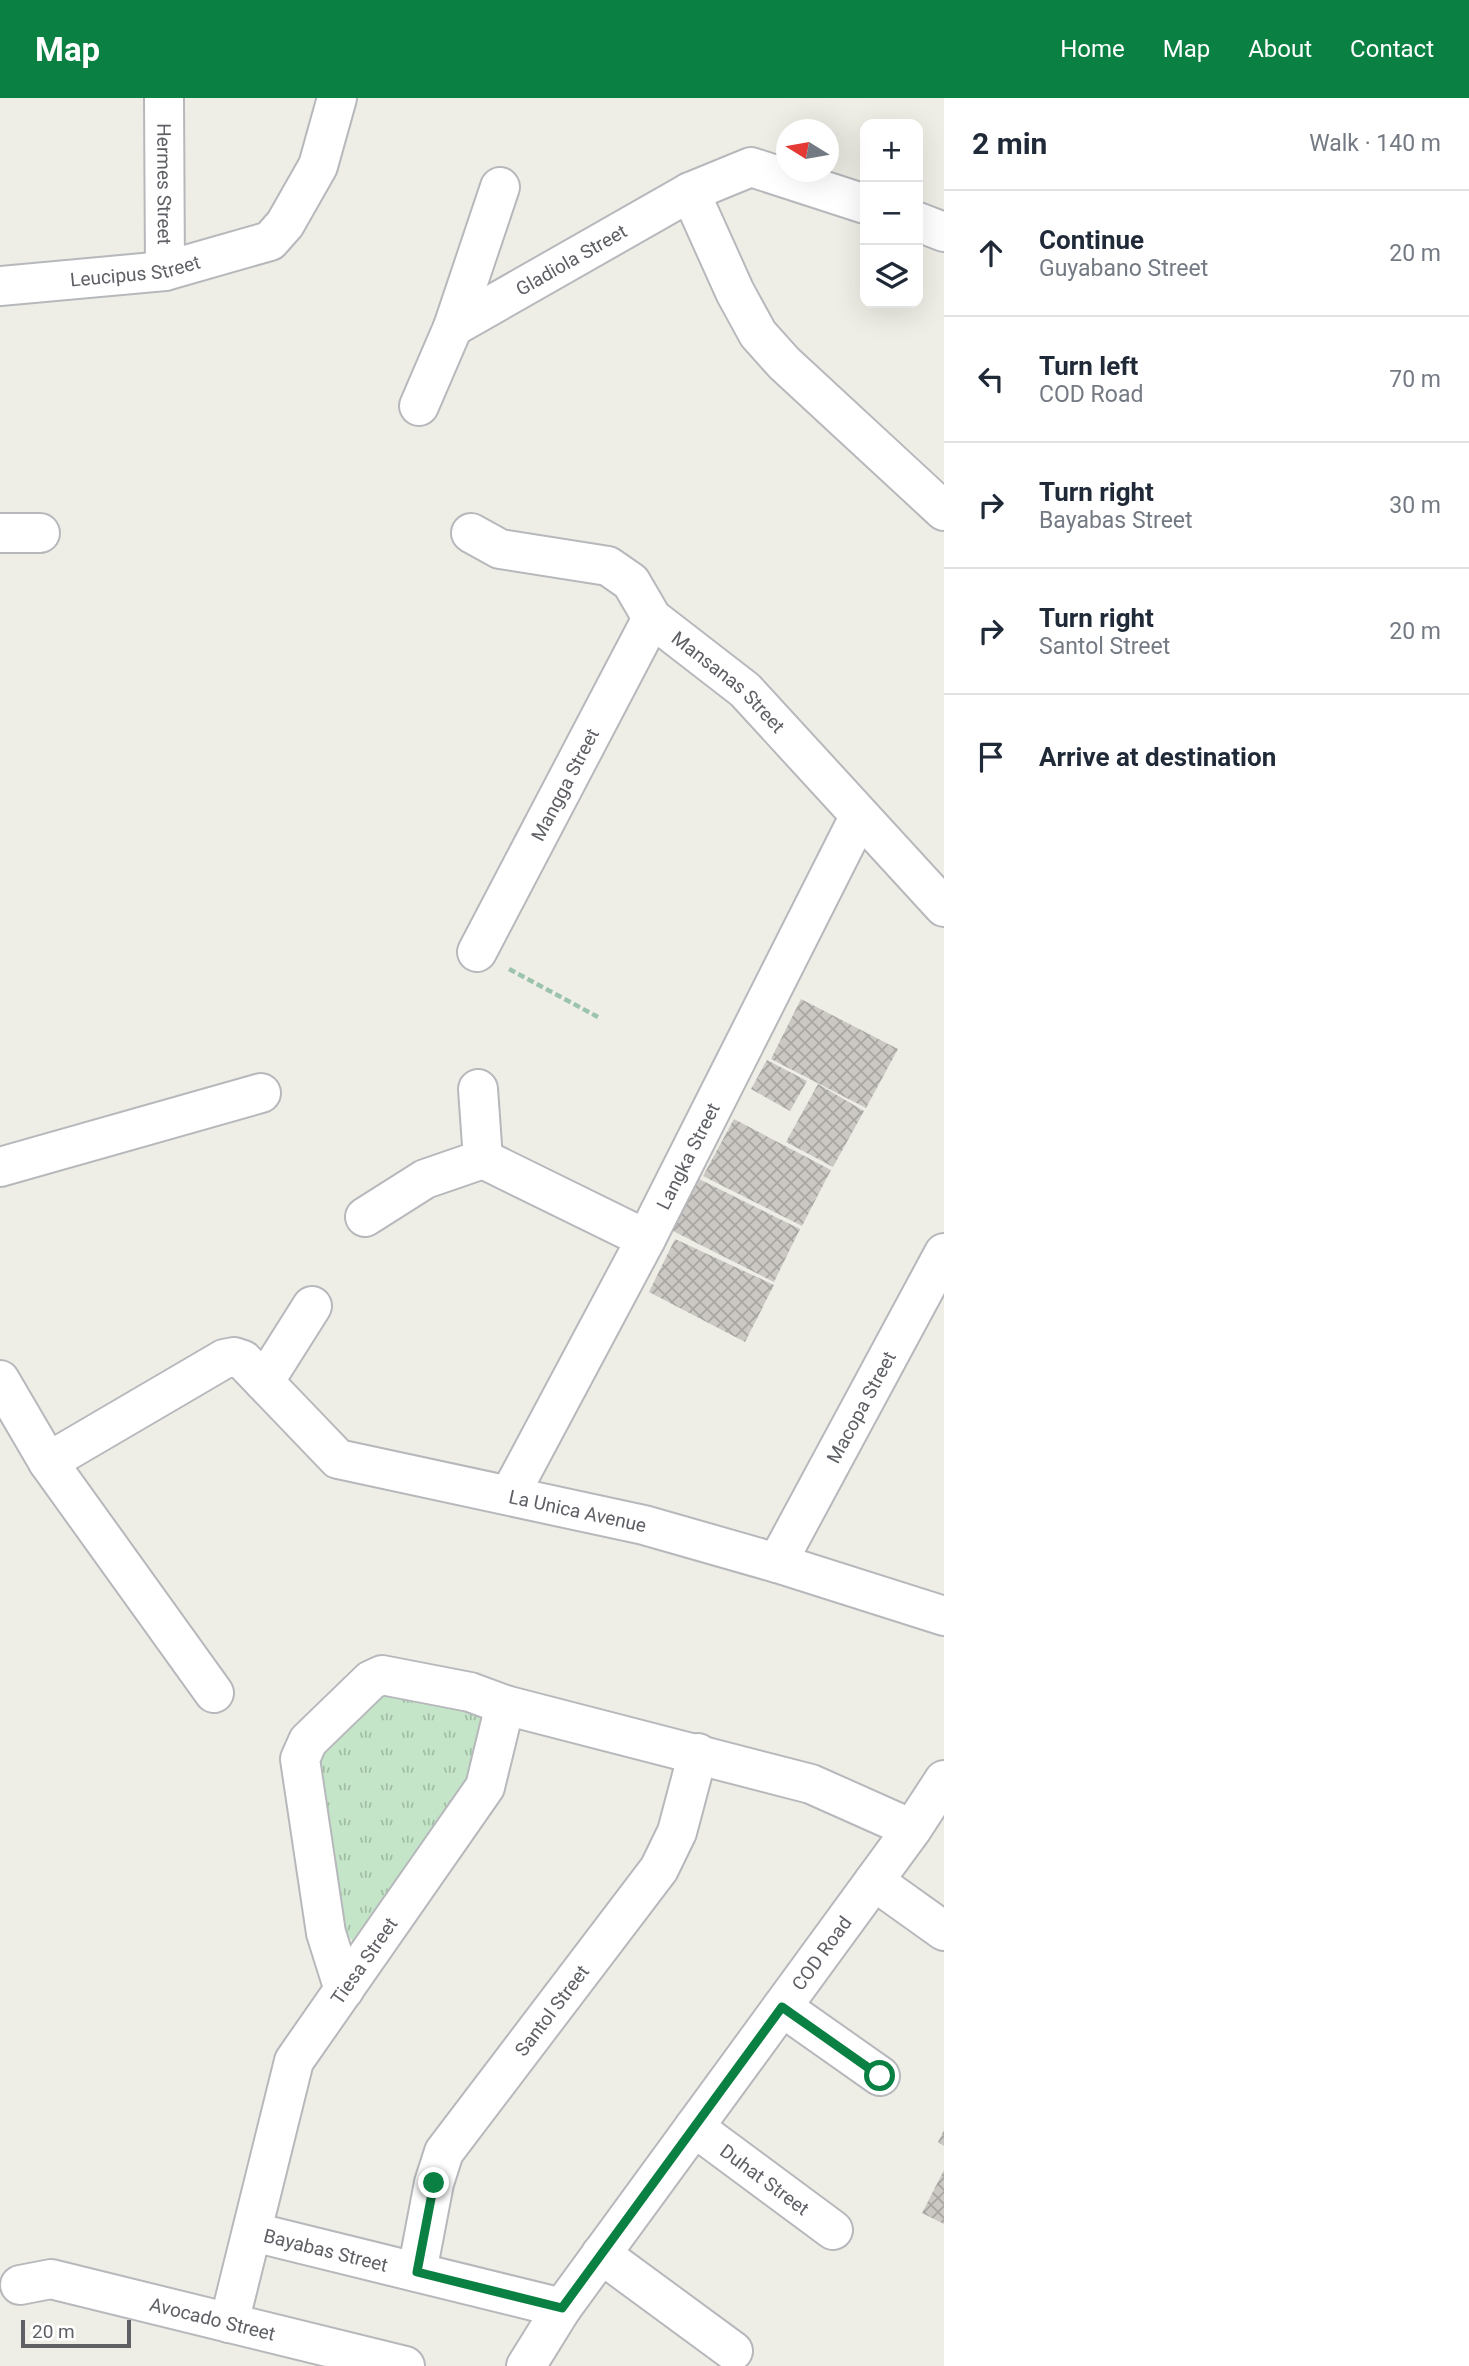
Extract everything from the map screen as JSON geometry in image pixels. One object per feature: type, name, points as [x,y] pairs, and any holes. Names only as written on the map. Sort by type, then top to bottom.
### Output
[{"type":"street","name":"Hermes Street","points":[[164,98],[165,271]]},
{"type":"street","name":"Leucipus Street","points":[[0,286],[165,271],[270,241],[285,224],[318,166],[337,98]]},
{"type":"street","name":"Gladiola Street","points":[[453,327],[690,192],[751,167],[860,202]]},
{"type":"street","points":[[419,406],[453,327],[500,187]]},
{"type":"street","points":[[690,192],[735,292],[758,334],[784,363],[943,509]]},
{"type":"street","points":[[923,224],[944,232]]},
{"type":"street","points":[[0,533],[40,533]]},
{"type":"street","name":"Mansanas Street","points":[[471,533],[500,549],[608,566],[631,582],[652,618],[746,690],[859,817],[944,907]]},
{"type":"street","name":"Mangga Street","points":[[477,952],[652,618]]},
{"type":"street","name":"Langka Street","points":[[510,1494],[646,1239],[859,817]]},
{"type":"street","points":[[478,1089],[482,1159]]},
{"type":"street","points":[[0,1167],[261,1093]]},
{"type":"street","points":[[365,1217],[425,1179],[482,1159],[646,1239]]},
{"type":"street","name":"Macopa Street","points":[[777,1563],[944,1253]]},
{"type":"street","points":[[48,1462],[224,1359],[234,1357],[253,1371],[312,1306]]},
{"type":"street","name":"La Unica Avenue","points":[[253,1371],[338,1459],[644,1525],[777,1563],[944,1616]]},
{"type":"street","points":[[0,1380],[48,1462],[214,1693]]},
{"type":"street","points":[[344,1990],[326,1933],[300,1759],[308,1741],[371,1680],[382,1675],[470,1692],[505,1705],[811,1784],[912,1829]]},
{"type":"street","name":"Tiesa Street","points":[[229,2323],[294,2061],[485,1787],[505,1705]]},
{"type":"street","name":"Santol Street","points":[[417,2272],[434,2183],[444,2152],[659,1869],[677,1832],[698,1753]]},
{"type":"street","name":"COD Road","points":[[526,2366],[562,2308],[912,1829],[944,1780]]},
{"type":"street","points":[[874,1881],[944,1931]]},
{"type":"street","points":[[782,2007],[880,2076]]},
{"type":"street","name":"Duhat Street","points":[[694,2127],[833,2230]]},
{"type":"street","name":"Bayabas Street","points":[[253,2232],[562,2308]]},
{"type":"street","points":[[601,2254],[733,2351]]},
{"type":"street","name":"Avocado Street","points":[[20,2285],[51,2279],[405,2366]]},
{"type":"path","points":[[477,952],[598,1017]]},
{"type":"green space","points":[[385,1685],[484,1712],[466,1779],[354,1943],[341,1926],[317,1752]]},
{"type":"building","points":[[801,999],[898,1049],[866,1108],[771,1059]]},
{"type":"building","points":[[767,1060],[807,1081],[790,1111],[751,1089]]},
{"type":"building","points":[[818,1084],[864,1111],[833,1167],[786,1142]]},
{"type":"building","points":[[734,1119],[831,1170],[802,1226],[703,1176]]},
{"type":"building","points":[[697,1178],[800,1229],[774,1282],[671,1230]]},
{"type":"building","points":[[675,1239],[774,1285],[745,1342],[649,1292]]},
{"type":"building","points":[[944,2130],[944,2146],[938,2142]]},
{"type":"building","points":[[944,2170],[944,2224],[922,2213]]},
{"type":"route","points":[[434,2183],[417,2272],[562,2308],[782,2007],[880,2076]]}]
